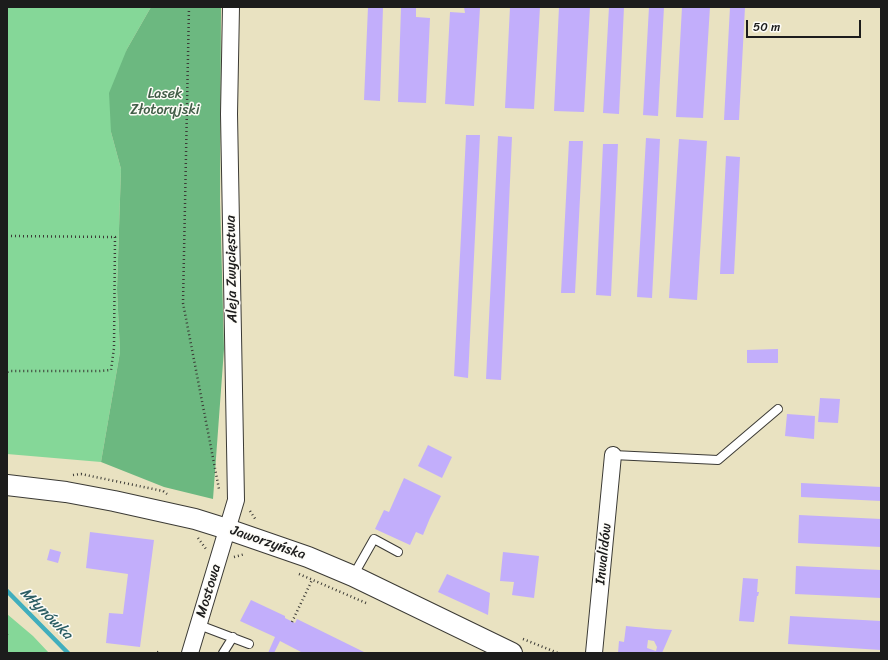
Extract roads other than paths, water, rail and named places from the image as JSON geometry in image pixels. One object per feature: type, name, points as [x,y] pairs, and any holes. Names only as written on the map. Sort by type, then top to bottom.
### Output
[{"type":"street","name":"Aleja Zwycięstwa","points":[[227,529],[236,500],[229,114],[231,7]]},
{"type":"street","name":"Inwalidów","points":[[594,653],[613,455]]},
{"type":"street","name":"Jaworzyńska","points":[[7,485],[66,492],[114,501],[195,519],[227,529],[308,557],[353,576],[512,653]]},
{"type":"street","name":"Mostowa","points":[[190,653],[227,529]]},
{"type":"lane","points":[[613,455],[718,460],[778,409]]},
{"type":"lane","points":[[353,576],[374,539],[398,552]]},
{"type":"lane","points":[[199,624],[249,644]]},
{"type":"lane","points":[[223,653],[233,637]]},
{"type":"waterway","name":"Młynówka","points":[[7,591],[68,653]]},
{"type":"park label","name":"Lasek Złotoryjski","points":[[165,102]]}]
